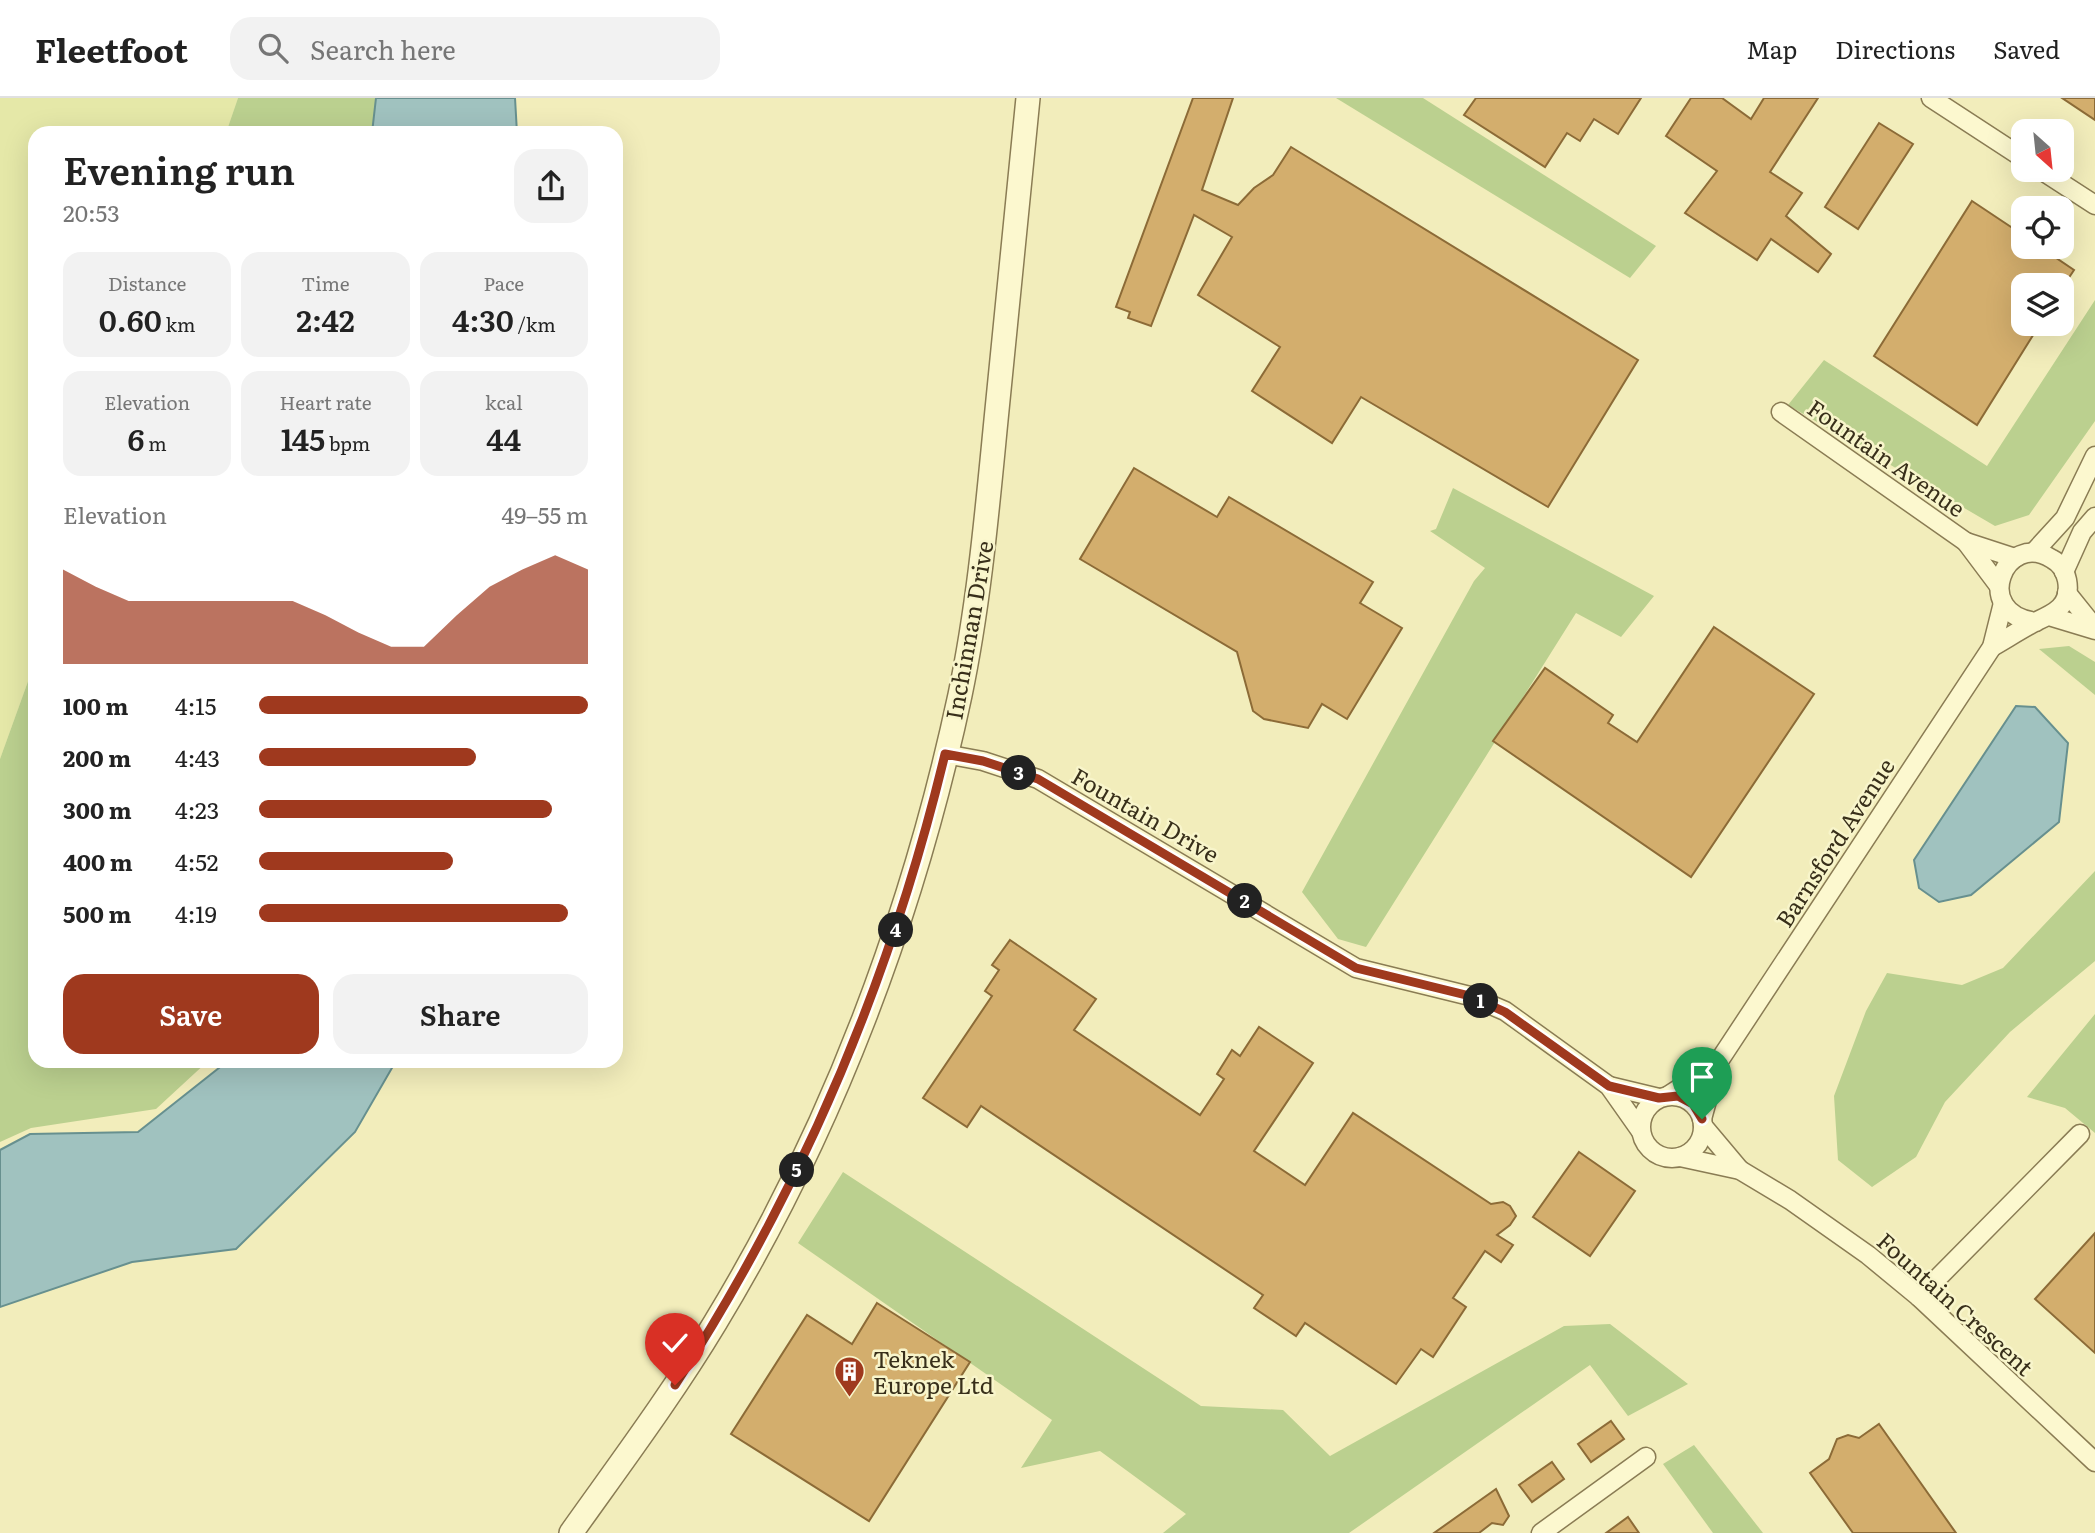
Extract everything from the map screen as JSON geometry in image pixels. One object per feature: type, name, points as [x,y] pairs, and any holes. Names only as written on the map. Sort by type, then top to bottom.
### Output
[{"type":"street","name":"Inchinnan Drive","points":[[572,1533],[715,1323],[813,1139],[890,946],[928,824],[960,694],[977,589],[1028,98]]},
{"type":"street","points":[[1931,98],[2011,150]]},
{"type":"street","points":[[2060,182],[2095,205]]},
{"type":"street","name":"Fountain Avenue","points":[[1781,412],[1966,542],[2015,558]]},
{"type":"street","points":[[2015,558],[2034,552],[2065,518],[2095,456]]},
{"type":"street","points":[[2064,572],[2082,532],[2095,517]]},
{"type":"street","name":"Fountain Avenue","points":[[1966,542],[2001,595]]},
{"type":"street","points":[[2034,552],[2057,561],[2064,572],[2067,593],[2095,629]]},
{"type":"street","name":"Barnsford Avenue","points":[[1703,1122],[1717,1064],[1992,647],[2001,595],[2001,575],[2015,558]]},
{"type":"street","name":"Barnsford Avenue","points":[[1992,647],[2044,619],[2062,606],[2067,593]]},
{"type":"street","points":[[2001,595],[2022,620],[2044,619],[2095,629]]},
{"type":"street","name":"Fountain Drive","points":[[945,754],[983,761],[1038,779],[1356,968],[1470,996],[1505,1012],[1609,1086],[1640,1130]]},
{"type":"street","name":"Barnsford Avenue","points":[[1664,1097],[1717,1064]]},
{"type":"street","name":"Fountain Drive","points":[[1609,1086],[1664,1097]]},
{"type":"street","points":[[1664,1097],[1693,1104],[1703,1122],[1697,1145],[1680,1157],[1659,1156],[1643,1141],[1640,1130],[1644,1111],[1664,1097]]},
{"type":"street","name":"Fountain Crescent","points":[[1703,1122],[1740,1170]]},
{"type":"street","points":[[1919,1297],[2080,1134]]},
{"type":"street","name":"Fountain Crescent","points":[[1680,1157],[1740,1170],[1790,1200],[1868,1255],[1919,1297],[2095,1462]]},
{"type":"street","points":[[1541,1533],[1565,1526],[1646,1457]]},
{"type":"green space","points":[[0,98],[238,98],[228,126],[28,126],[28,681],[0,759]]},
{"type":"green space","points":[[238,98],[376,98],[373,126],[228,126]]},
{"type":"green space","points":[[1336,98],[1423,98],[1656,246],[1630,278]]},
{"type":"green space","points":[[2095,300],[2095,421],[2029,515],[1995,526],[1788,405],[1824,360],[1987,466]]},
{"type":"green space","points":[[1453,488],[1654,596],[1621,637],[1576,613],[1366,947],[1338,939],[1302,892],[1474,581],[1485,568],[1430,531],[1436,529]]},
{"type":"green space","points":[[2069,646],[2095,662],[2095,695],[2039,649]]},
{"type":"green space","points":[[28,681],[28,1068],[200,1068],[156,1109],[31,1128],[0,1142],[0,759]]},
{"type":"green space","points":[[2095,871],[2095,961],[2010,1032],[1945,1102],[1916,1157],[1872,1187],[1838,1160],[1834,1096],[1866,1011],[1887,973],[1962,985],[2003,968]]},
{"type":"green space","points":[[2095,1014],[2095,1133],[2065,1108],[2027,1097]]},
{"type":"green space","points":[[843,1172],[1201,1406],[1283,1410],[1330,1456],[1564,1326],[1610,1324],[1688,1384],[1628,1416],[1590,1365],[1349,1533],[1163,1533],[1186,1514],[1100,1451],[1021,1468],[1052,1420],[798,1243]]},
{"type":"green space","points":[[1694,1445],[1763,1533],[1713,1533],[1663,1464]]},
{"type":"water","points":[[376,98],[515,98],[517,126],[373,126]]},
{"type":"water","points":[[2016,706],[2035,707],[2068,743],[2059,822],[1971,895],[1939,902],[1919,888],[1914,860]]},
{"type":"water","points":[[219,1068],[392,1068],[355,1132],[236,1249],[132,1262],[0,1307],[0,1150],[30,1134],[138,1132]]},
{"type":"building","points":[[1193,98],[1233,98],[1202,190],[1238,205],[1254,188],[1273,175],[1291,147],[1638,360],[1548,507],[1361,397],[1332,443],[1252,391],[1280,347],[1198,295],[1232,237],[1194,215],[1151,326],[1128,318],[1130,312],[1116,307]]},
{"type":"building","points":[[1476,98],[1641,98],[1618,134],[1594,119],[1580,141],[1567,133],[1545,167],[1464,115]]},
{"type":"building","points":[[1691,98],[1722,98],[1751,119],[1764,98],[1818,98],[1770,172],[1802,193],[1786,216],[1831,254],[1818,272],[1771,239],[1757,260],[1685,213],[1717,171],[1666,136]]},
{"type":"building","points":[[2062,98],[2095,98],[2095,120]]},
{"type":"building","points":[[1879,123],[1913,144],[1858,229],[1825,207]]},
{"type":"building","points":[[1972,201],[2011,227],[2011,259],[2058,259],[2074,270],[2072,273],[2011,273],[2011,336],[2033,336],[1977,425],[1874,356]]},
{"type":"building","points":[[1134,468],[1217,517],[1229,497],[1373,582],[1360,603],[1402,628],[1347,719],[1322,704],[1308,728],[1264,719],[1253,711],[1237,652],[1080,559]]},
{"type":"building","points":[[1714,627],[1814,694],[1691,877],[1493,741],[1545,668],[1613,715],[1608,723],[1637,742]]},
{"type":"building","points":[[1010,940],[1096,999],[1074,1030],[1200,1115],[1224,1079],[1217,1074],[1232,1050],[1240,1056],[1259,1027],[1313,1063],[1254,1151],[1305,1185],[1353,1113],[1491,1204],[1503,1202],[1510,1206],[1516,1216],[1510,1225],[1497,1235],[1513,1245],[1501,1262],[1485,1251],[1453,1298],[1466,1307],[1433,1357],[1421,1349],[1396,1384],[1305,1323],[1296,1336],[1254,1308],[1263,1295],[981,1106],[967,1127],[923,1098],[992,996],[985,991],[999,970],[992,965]]},
{"type":"building","points":[[1579,1152],[1635,1191],[1590,1256],[1533,1217]]},
{"type":"building","points":[[2095,1233],[2095,1353],[2035,1299]]},
{"type":"building","name":"Teknek Europe Ltd","points":[[877,1303],[970,1362],[869,1521],[731,1434],[807,1315],[852,1344]]},
{"type":"building","points":[[1611,1421],[1624,1439],[1591,1462],[1578,1444]]},
{"type":"building","points":[[1879,1424],[1956,1533],[1853,1533],[1810,1473],[1829,1459],[1837,1439],[1848,1435],[1859,1438]]},
{"type":"building","points":[[1552,1462],[1564,1479],[1532,1502],[1519,1485]]},
{"type":"building","points":[[1496,1489],[1509,1516],[1503,1525],[1492,1523],[1479,1533],[1434,1533]]},
{"type":"building","points":[[1628,1517],[1639,1533],[1606,1533]]},
{"type":"place","name":"Teknek Europe Ltd","points":[[850,1398]]},
{"type":"route","points":[[675,1385],[751,1260],[813,1139],[843,1070],[906,900],[945,754],[983,761],[1038,779],[1356,968],[1470,996],[1505,1012],[1609,1086],[1659,1098],[1678,1096],[1693,1104],[1702,1119]]}]
